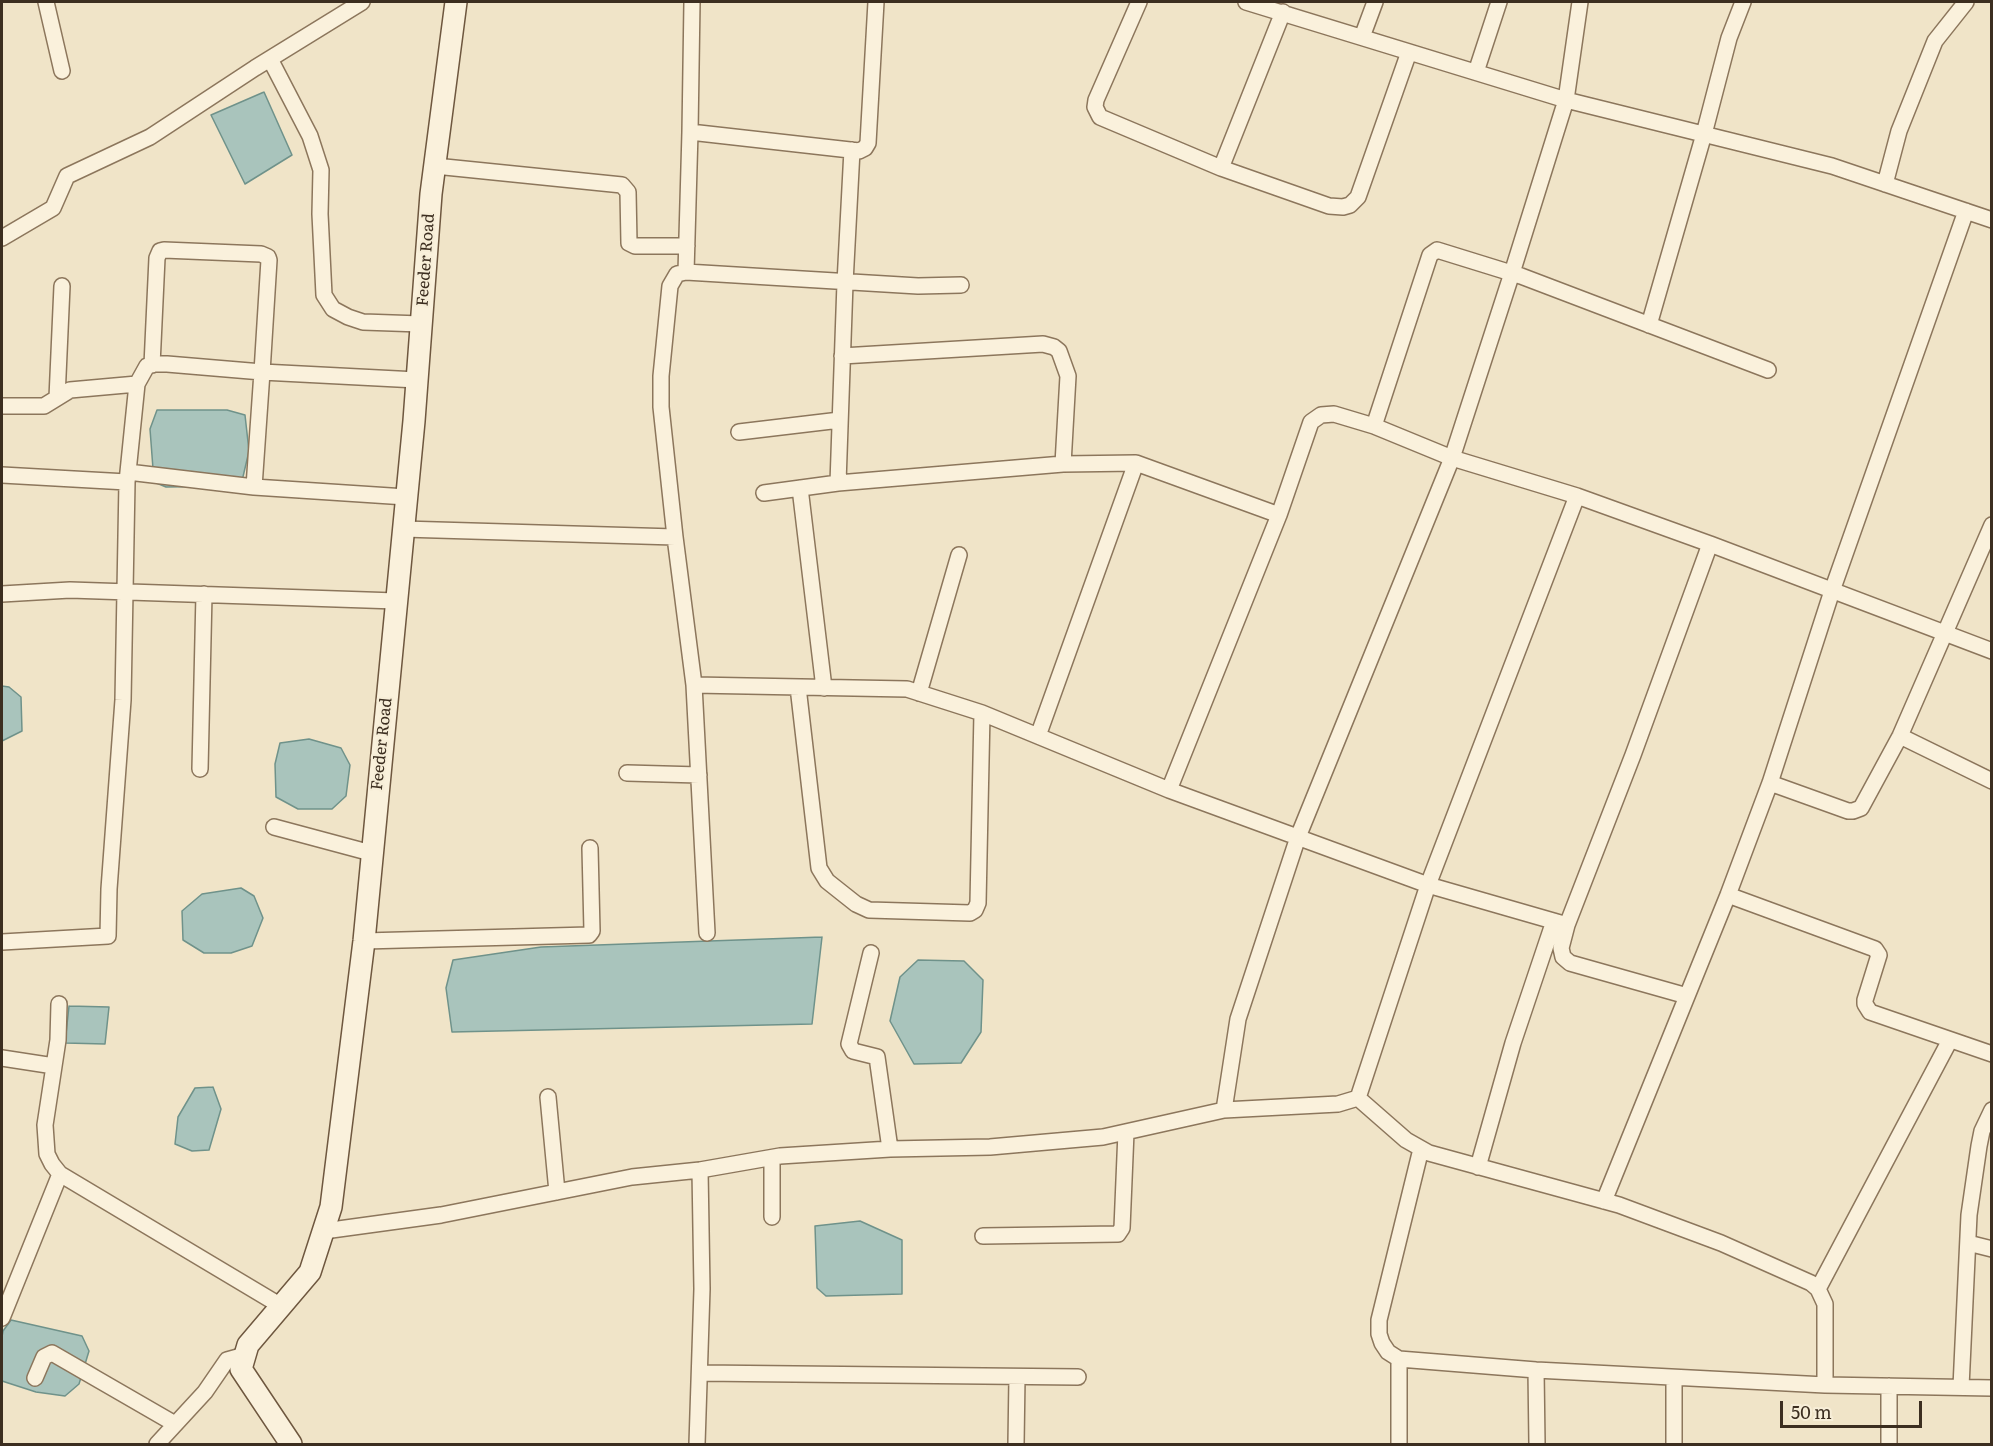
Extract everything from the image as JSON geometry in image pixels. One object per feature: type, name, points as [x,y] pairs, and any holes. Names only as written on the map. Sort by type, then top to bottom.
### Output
[{"type":"street","points":[[46,2],[62,71]]},
{"type":"street","points":[[2,238],[53,208],[67,176],[150,137],[362,2]]},
{"type":"street","name":"Feeder Road","points":[[245,1355],[248,1345],[310,1272],[331,1207],[364,941],[435,166],[456,2]]},
{"type":"street","points":[[686,272],[692,2]]},
{"type":"street","points":[[690,132],[862,150],[868,143],[876,2]]},
{"type":"street","points":[[1139,2],[1096,100],[1097,113],[1106,121],[1221,168],[1329,206],[1350,205],[1358,197],[1409,52]]},
{"type":"street","points":[[1250,2],[1566,100],[1832,166],[1992,220]]},
{"type":"street","points":[[1362,37],[1375,2]]},
{"type":"street","points":[[1476,72],[1499,2]]},
{"type":"street","points":[[1224,1110],[1238,1019],[1298,837],[1452,458],[1512,273],[1566,100],[1580,2]]},
{"type":"street","points":[[1649,325],[1729,38],[1743,2]]},
{"type":"street","points":[[1885,184],[1899,131],[1935,41],[1966,2]]},
{"type":"street","points":[[1221,168],[1283,12]]},
{"type":"street","points":[[270,59],[310,136],[321,170],[320,214],[324,295],[333,309],[363,322],[421,324]]},
{"type":"street","points":[[838,483],[852,150]]},
{"type":"street","points":[[435,166],[622,185],[628,192],[629,243],[635,246],[687,246]]},
{"type":"street","points":[[1604,1201],[1728,895],[1770,783],[1832,591],[1966,211]]},
{"type":"street","points":[[1374,426],[1430,255],[1442,250],[1512,273],[1768,370]]},
{"type":"street","points":[[152,364],[157,258],[160,251],[265,255],[269,260],[254,487]]},
{"type":"street","points":[[707,933],[694,685],[661,406],[670,285],[676,274],[686,272],[845,283],[961,285]]},
{"type":"street","points":[[57,398],[62,286]]},
{"type":"street","points":[[842,356],[1043,344],[1054,347],[1059,351],[1068,376],[1063,464]]},
{"type":"street","points":[[2,942],[108,936],[109,889],[123,700],[128,477],[137,384],[147,366],[152,364],[417,380]]},
{"type":"street","points":[[2,406],[44,406],[70,390],[137,384]]},
{"type":"street","points":[[1169,790],[1280,515],[1311,422],[1321,415],[1334,414],[1374,426],[1452,458],[1577,496],[1992,651]]},
{"type":"street","points":[[739,432],[840,420]]},
{"type":"street","points":[[764,493],[838,483],[1063,464],[1136,464],[1280,515]]},
{"type":"street","points":[[1038,736],[1136,464]]},
{"type":"street","points":[[2,475],[128,477],[406,497]]},
{"type":"street","points":[[800,488],[824,688]]},
{"type":"street","points":[[1358,1098],[1428,885],[1577,496]]},
{"type":"street","points":[[1770,783],[1848,811],[1858,811],[1900,736],[1992,525]]},
{"type":"street","points":[[403,529],[675,537]]},
{"type":"street","points":[[1478,1167],[1513,1043],[1561,923],[1633,755],[1710,544]]},
{"type":"street","points":[[920,693],[959,555]]},
{"type":"street","points":[[2,594],[70,590],[396,601]]},
{"type":"street","points":[[200,769],[204,594]]},
{"type":"street","points":[[694,685],[907,690],[920,693],[982,713],[1169,790],[1428,885],[1561,923]]},
{"type":"street","points":[[798,687],[819,868],[827,880],[856,904],[869,910],[970,913],[975,910],[978,903],[982,713]]},
{"type":"street","points":[[1900,736],[1992,781]]},
{"type":"street","points":[[627,773],[699,775]]},
{"type":"street","points":[[274,827],[371,853]]},
{"type":"street","points":[[364,941],[589,935],[592,931],[590,848]]},
{"type":"street","points":[[1728,895],[1875,949],[1879,955],[1865,1000],[1870,1012],[1992,1054]]},
{"type":"street","points":[[1561,923],[1563,957],[1570,963],[1687,996]]},
{"type":"street","points":[[871,953],[849,1044],[853,1052],[877,1057],[890,1149]]},
{"type":"street","points":[[59,1004],[58,1040],[45,1125],[45,1141],[47,1154],[60,1174],[281,1306]]},
{"type":"street","points":[[1818,1289],[1950,1040]]},
{"type":"street","points":[[2,1058],[54,1066]]},
{"type":"street","points":[[548,1097],[557,1192]]},
{"type":"street","points":[[324,1231],[441,1215],[632,1177],[700,1170],[772,1158],[890,1149],[990,1148],[1103,1137],[1224,1110],[1338,1104],[1358,1098]]},
{"type":"street","points":[[1358,1098],[1406,1140],[1421,1149],[1604,1201],[1721,1243],[1811,1283],[1818,1289],[1825,1304],[1825,1385]]},
{"type":"street","points":[[1961,1387],[1970,1215],[1982,1131],[1992,1110]]},
{"type":"street","points":[[983,1236],[1118,1234],[1122,1228],[1126,1132]]},
{"type":"street","points":[[1421,1149],[1380,1320],[1382,1343],[1388,1352],[1399,1359],[1674,1378],[1825,1385],[1992,1388]]},
{"type":"street","points":[[772,1158],[772,1217]]},
{"type":"street","points":[[695,1444],[702,1289],[700,1170]]},
{"type":"street","points":[[2,1318],[60,1174]]},
{"type":"street","points":[[1968,1242],[1992,1249]]},
{"type":"street","points":[[35,1378],[44,1357],[52,1353],[175,1424]]},
{"type":"street","points":[[157,1444],[205,1392],[227,1360],[245,1355]]},
{"type":"street","points":[[245,1355],[241,1369],[291,1444]]},
{"type":"street","points":[[1399,1359],[1399,1444]]},
{"type":"street","points":[[1536,1370],[1537,1444]]},
{"type":"street","points":[[700,1373],[1078,1377]]},
{"type":"street","points":[[1016,1444],[1017,1377]]},
{"type":"street","points":[[1674,1378],[1674,1444]]},
{"type":"street","points":[[1889,1386],[1889,1444]]},
{"type":"water","points":[[264,92],[292,155],[245,184],[211,115]]},
{"type":"water","points":[[157,410],[227,410],[245,415],[249,451],[242,481],[232,486],[166,487],[154,482],[150,429]]},
{"type":"water","points":[[2,686],[9,687],[21,697],[22,731],[2,741]]},
{"type":"water","points":[[309,739],[341,748],[350,765],[346,796],[332,809],[298,809],[276,797],[275,764],[280,743]]},
{"type":"water","points":[[241,888],[254,896],[263,918],[252,946],[231,953],[204,953],[183,940],[182,911],[202,894]]},
{"type":"water","points":[[822,937],[812,1024],[452,1032],[446,988],[453,960],[541,947]]},
{"type":"water","points":[[918,960],[964,961],[983,980],[981,1032],[961,1063],[914,1064],[890,1021],[900,977]]},
{"type":"water","points":[[69,1006],[109,1007],[105,1044],[65,1043]]},
{"type":"water","points":[[213,1087],[221,1109],[209,1150],[192,1151],[175,1144],[178,1117],[195,1088]]},
{"type":"water","points":[[860,1221],[902,1240],[902,1294],[826,1296],[817,1288],[815,1226]]},
{"type":"water","points":[[11,1320],[82,1336],[89,1351],[79,1384],[65,1396],[36,1392],[2,1381],[2,1337],[3,1331]]}]
